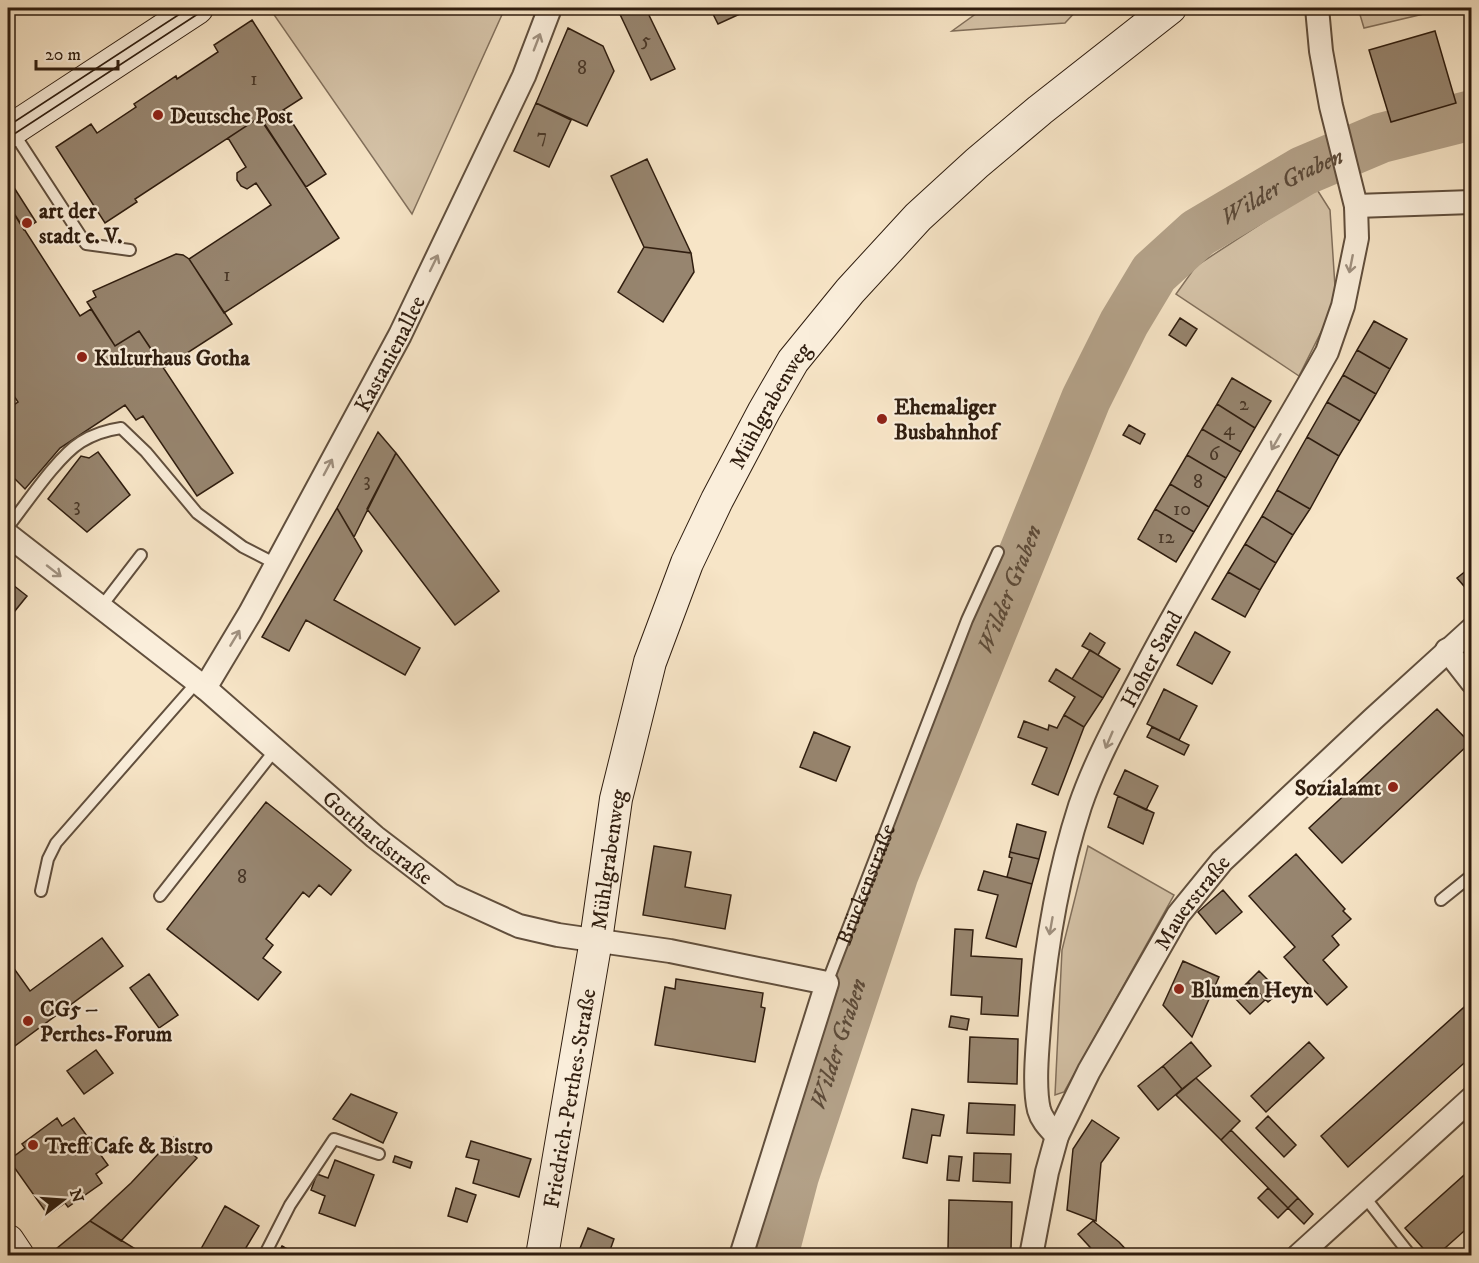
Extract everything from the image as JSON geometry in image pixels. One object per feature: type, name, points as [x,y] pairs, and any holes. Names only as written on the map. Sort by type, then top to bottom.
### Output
[{"type":"street","points":[[9,131],[197,8]]},
{"type":"street","name":"Kastanienallee","points":[[201,685],[276,564],[400,335],[524,76],[550,8]]},
{"type":"street","name":"Mühlgrabenweg","points":[[596,940],[616,799],[650,662],[687,563],[717,500],[793,361],[850,291],[918,217],[1040,110],[1170,8]]},
{"type":"street","name":"Hoher Sand","points":[[1057,1136],[1039,1112],[1038,1033],[1044,969],[1056,895],[1081,806],[1113,730],[1166,630],[1327,352],[1343,306],[1357,238],[1356,206],[1321,51],[1317,8]]},
{"type":"street","points":[[1356,206],[1472,202]]},
{"type":"street","name":"Gotthardstraße","points":[[8,535],[201,685],[375,837],[451,895],[519,926],[558,935],[670,951],[827,984]]},
{"type":"street","name":"Mauerstraße","points":[[1030,1256],[1047,1172],[1057,1136],[1089,1071],[1178,915],[1222,861],[1472,629]]},
{"type":"street","points":[[1447,650],[1472,682]]},
{"type":"street","name":"Friedrich-Perthes-Straße","points":[[542,1256],[596,940]]},
{"type":"street","name":"Brückenstraße","points":[[741,1256],[827,984]]},
{"type":"street","points":[[1299,1256],[1472,1098]]},
{"type":"street","points":[[8,1241],[18,1256]]},
{"type":"lane","points":[[9,131],[86,244],[130,250]]},
{"type":"lane","points":[[8,527],[60,460],[80,442],[104,431],[121,428],[198,513],[243,547],[276,564]]},
{"type":"lane","name":"Brückenstraße","points":[[827,984],[967,620],[998,552]]},
{"type":"lane","points":[[101,607],[141,555]]},
{"type":"lane","points":[[41,891],[48,859],[56,843],[201,685]]},
{"type":"lane","points":[[160,896],[275,750]]},
{"type":"lane","points":[[1441,900],[1472,875]]},
{"type":"lane","points":[[264,1256],[290,1205],[334,1139],[379,1154]]},
{"type":"lane","points":[[1364,1196],[1411,1256]]},
{"type":"shaded area","points":[[505,8],[412,214],[270,9]]},
{"type":"shaded area","points":[[984,8],[1079,8],[1065,23],[952,31]]},
{"type":"shaded area","points":[[1358,8],[1449,8],[1364,28]]},
{"type":"shaded area","points":[[1316,188],[1330,210],[1336,302],[1299,376],[1176,294],[1196,266]]},
{"type":"shaded area","points":[[1088,846],[1174,895],[1064,1092],[1055,1095],[1062,950]]},
{"type":"building","points":[[617,8],[649,8],[646,9],[675,69],[651,80]]},
{"type":"building","points":[[710,8],[753,8],[718,24]]},
{"type":"building","points":[[252,20],[302,98],[263,123],[260,117],[135,199],[137,202],[105,223],[56,147],[91,124],[97,133],[136,107],[134,104],[218,52],[214,45]]},
{"type":"building","points":[[568,28],[603,46],[614,71],[587,126],[536,103]]},
{"type":"building","points":[[1435,31],[1456,103],[1391,122],[1369,50]]},
{"type":"building","points":[[536,103],[571,120],[549,167],[514,151]]},
{"type":"building","points":[[284,110],[326,174],[306,187],[263,123]]},
{"type":"building","points":[[260,117],[339,238],[224,313],[189,259],[271,205],[256,183],[247,189],[237,180],[237,173],[246,167],[228,138]]},
{"type":"building","points":[[647,159],[691,253],[644,247],[611,176]]},
{"type":"building","points":[[13,186],[36,222],[24,230],[8,204],[8,189]]},
{"type":"building","name":"Kulturhaus Gotha","points":[[8,204],[80,316],[91,309],[115,346],[139,331],[233,473],[197,496],[143,416],[136,420],[125,405],[60,448],[25,489],[8,472],[8,409],[18,402],[8,387]]},
{"type":"building","points":[[644,247],[691,253],[694,272],[663,322],[618,292]]},
{"type":"building","points":[[176,254],[189,259],[232,324],[164,368],[139,331],[115,346],[87,302],[96,297],[93,291]]},
{"type":"building","points":[[1180,318],[1197,329],[1186,346],[1169,335]]},
{"type":"building","points":[[1374,321],[1407,339],[1390,369],[1357,350]]},
{"type":"building","points":[[1357,350],[1390,369],[1376,394],[1343,375]]},
{"type":"building","points":[[1343,375],[1376,394],[1360,421],[1327,402]]},
{"type":"building","points":[[1232,378],[1271,401],[1255,428],[1217,404]]},
{"type":"building","points":[[1327,402],[1360,421],[1339,456],[1307,437]]},
{"type":"building","points":[[1217,404],[1255,428],[1241,452],[1202,429]]},
{"type":"building","points":[[1129,425],[1145,434],[1140,444],[1123,435]]},
{"type":"building","points":[[1202,429],[1241,452],[1226,478],[1187,455]]},
{"type":"building","points":[[378,432],[396,453],[354,537],[337,508]]},
{"type":"building","points":[[1307,437],[1339,456],[1310,509],[1277,490]]},
{"type":"building","points":[[98,452],[130,495],[87,532],[48,499],[81,456],[89,458]]},
{"type":"building","points":[[396,453],[499,591],[455,625],[367,509]]},
{"type":"building","points":[[1187,455],[1226,478],[1209,507],[1170,484]]},
{"type":"building","points":[[1170,484],[1209,507],[1194,532],[1155,509]]},
{"type":"building","points":[[1277,490],[1310,509],[1293,535],[1262,516]]},
{"type":"building","points":[[337,508],[362,551],[334,600],[420,648],[405,675],[306,620],[289,651],[262,637]]},
{"type":"building","points":[[1155,509],[1194,532],[1176,562],[1138,539]]},
{"type":"building","points":[[1262,516],[1293,535],[1276,563],[1245,544]]},
{"type":"building","points":[[1245,544],[1276,563],[1260,590],[1228,572]]},
{"type":"building","points":[[1467,570],[1472,575],[1472,592],[1470,593],[1457,578]]},
{"type":"building","points":[[1228,572],[1260,590],[1245,617],[1212,599]]},
{"type":"building","points":[[8,581],[27,596],[10,617],[8,616]]},
{"type":"building","points":[[1195,632],[1230,652],[1212,684],[1177,665]]},
{"type":"building","points":[[1090,633],[1105,643],[1098,655],[1082,646]]},
{"type":"building","points":[[1090,650],[1120,669],[1103,698],[1072,679]]},
{"type":"building","points":[[1056,669],[1103,698],[1084,727],[1064,715],[1075,697],[1049,681]]},
{"type":"building","points":[[1164,689],[1197,706],[1179,740],[1147,724]]},
{"type":"building","points":[[1437,709],[1470,743],[1342,863],[1309,828]]},
{"type":"building","points":[[1064,715],[1084,727],[1058,795],[1032,784],[1047,748],[1018,737],[1024,721],[1048,730],[1049,725],[1057,728]]},
{"type":"building","points":[[1152,727],[1189,745],[1184,755],[1147,737]]},
{"type":"building","points":[[814,732],[850,747],[836,781],[800,767]]},
{"type":"building","points":[[1125,770],[1158,786],[1146,810],[1114,794]]},
{"type":"building","points":[[1118,796],[1154,813],[1143,844],[1108,827]]},
{"type":"building","points":[[266,802],[351,870],[331,895],[319,885],[309,897],[303,892],[266,939],[273,945],[263,958],[281,972],[258,1000],[167,929]]},
{"type":"building","points":[[1017,824],[1046,832],[1039,859],[1010,852]]},
{"type":"building","points":[[654,846],[691,852],[685,887],[731,895],[725,929],[643,915]]},
{"type":"building","points":[[1010,852],[1039,859],[1032,884],[1007,877],[1012,858],[1009,857]]},
{"type":"building","points":[[1296,854],[1345,909],[1343,911],[1351,919],[1332,936],[1339,945],[1323,960],[1347,987],[1327,1005],[1284,957],[1295,947],[1249,896]]},
{"type":"building","points":[[984,871],[1032,884],[1016,947],[986,938],[998,895],[978,890]]},
{"type":"building","points":[[1223,890],[1242,912],[1216,934],[1198,912]]},
{"type":"building","points":[[955,929],[973,930],[971,956],[1022,959],[1018,1016],[981,1014],[982,997],[951,995]]},
{"type":"building","name":"CG5 – Perthes-Forum","points":[[102,938],[123,966],[8,1051],[8,960],[30,991]]},
{"type":"building","points":[[1183,961],[1219,977],[1192,1037],[1163,1005]]},
{"type":"building","points":[[1259,971],[1280,992],[1268,1002],[1248,982]]},
{"type":"building","points":[[149,974],[178,1015],[159,1028],[130,988]]},
{"type":"building","points":[[676,979],[763,993],[761,1007],[765,1008],[755,1062],[655,1045],[665,987],[675,989]]},
{"type":"building","points":[[1248,982],[1265,1000],[1250,1014],[1233,996]]},
{"type":"building","points":[[1472,1000],[1472,1056],[1348,1167],[1321,1136]]},
{"type":"building","points":[[951,1016],[969,1019],[967,1030],[949,1027]]},
{"type":"building","points":[[970,1037],[1018,1039],[1017,1084],[968,1082]]},
{"type":"building","points":[[1191,1042],[1211,1066],[1182,1089],[1163,1066]]},
{"type":"building","points":[[1309,1042],[1324,1058],[1266,1112],[1251,1096]]},
{"type":"building","points":[[96,1050],[113,1073],[84,1094],[67,1071]]},
{"type":"building","points":[[1163,1066],[1182,1089],[1158,1110],[1138,1086]]},
{"type":"building","points":[[1196,1078],[1240,1121],[1221,1140],[1176,1095]]},
{"type":"building","points":[[351,1094],[397,1113],[383,1143],[333,1119]]},
{"type":"building","points":[[969,1103],[1015,1105],[1014,1135],[967,1133]]},
{"type":"building","points":[[912,1109],[944,1115],[940,1136],[932,1135],[927,1163],[903,1158]]},
{"type":"building","points":[[1268,1116],[1296,1145],[1284,1157],[1256,1128]]},
{"type":"building","points":[[57,1118],[62,1126],[74,1118],[108,1165],[96,1174],[102,1183],[68,1207],[65,1203],[48,1215],[9,1160],[25,1148],[22,1144]]},
{"type":"building","points":[[1092,1120],[1119,1138],[1101,1163],[1096,1221],[1067,1210],[1073,1149]]},
{"type":"building","points":[[1231,1130],[1298,1198],[1288,1208],[1221,1140]]},
{"type":"building","points":[[174,1137],[197,1158],[121,1241],[90,1221],[131,1183]]},
{"type":"building","points":[[471,1141],[531,1159],[519,1197],[473,1183],[479,1160],[466,1157]]},
{"type":"building","points":[[974,1153],[1011,1154],[1010,1183],[973,1181]]},
{"type":"building","points":[[395,1156],[412,1162],[410,1168],[393,1162]]},
{"type":"building","points":[[949,1156],[962,1157],[959,1181],[947,1180]]},
{"type":"building","points":[[335,1160],[374,1175],[355,1226],[319,1213],[325,1196],[311,1190],[317,1174],[328,1178]]},
{"type":"building","points":[[1472,1168],[1472,1224],[1436,1256],[1430,1256],[1405,1228]]},
{"type":"building","points":[[456,1188],[476,1195],[467,1222],[448,1216]]},
{"type":"building","points":[[1268,1188],[1288,1208],[1278,1218],[1258,1198]]},
{"type":"building","points":[[1298,1198],[1313,1214],[1304,1224],[1288,1208]]},
{"type":"building","points":[[949,1200],[1012,1202],[1011,1250],[948,1249]]},
{"type":"building","points":[[225,1206],[259,1226],[241,1256],[197,1256]]},
{"type":"building","points":[[90,1221],[142,1253],[141,1256],[66,1256],[56,1249]]},
{"type":"building","points":[[1093,1221],[1132,1256],[1098,1256],[1078,1234]]},
{"type":"building","points":[[588,1228],[614,1239],[608,1256],[577,1256]]},
{"type":"building","points":[[282,1246],[299,1256],[277,1256]]},
{"type":"waterway","name":"Wilder Graben","points":[[773,1256],[794,1176],[894,873],[1086,399],[1124,323],[1154,273],[1198,233],[1303,171],[1381,138],[1472,115]]},
{"type":"tram line","points":[[8,126],[189,8]]},
{"type":"tram line","points":[[8,138],[207,8]]},
{"type":"place","name":"Deutsche Post","points":[[158,115]]},
{"type":"place","name":"art der stadt e. V.","points":[[27,223]]},
{"type":"place","name":"Kulturhaus Gotha","points":[[82,357]]},
{"type":"place","name":"Ehemaliger Busbahnhof","points":[[882,419]]},
{"type":"place","name":"Sozialamt","points":[[1393,787]]},
{"type":"place","name":"Blumen Heyn","points":[[1179,989]]},
{"type":"place","name":"CG5 – Perthes-Forum","points":[[28,1021]]},
{"type":"place","name":"Treff Cafe & Bistro","points":[[33,1145]]}]
